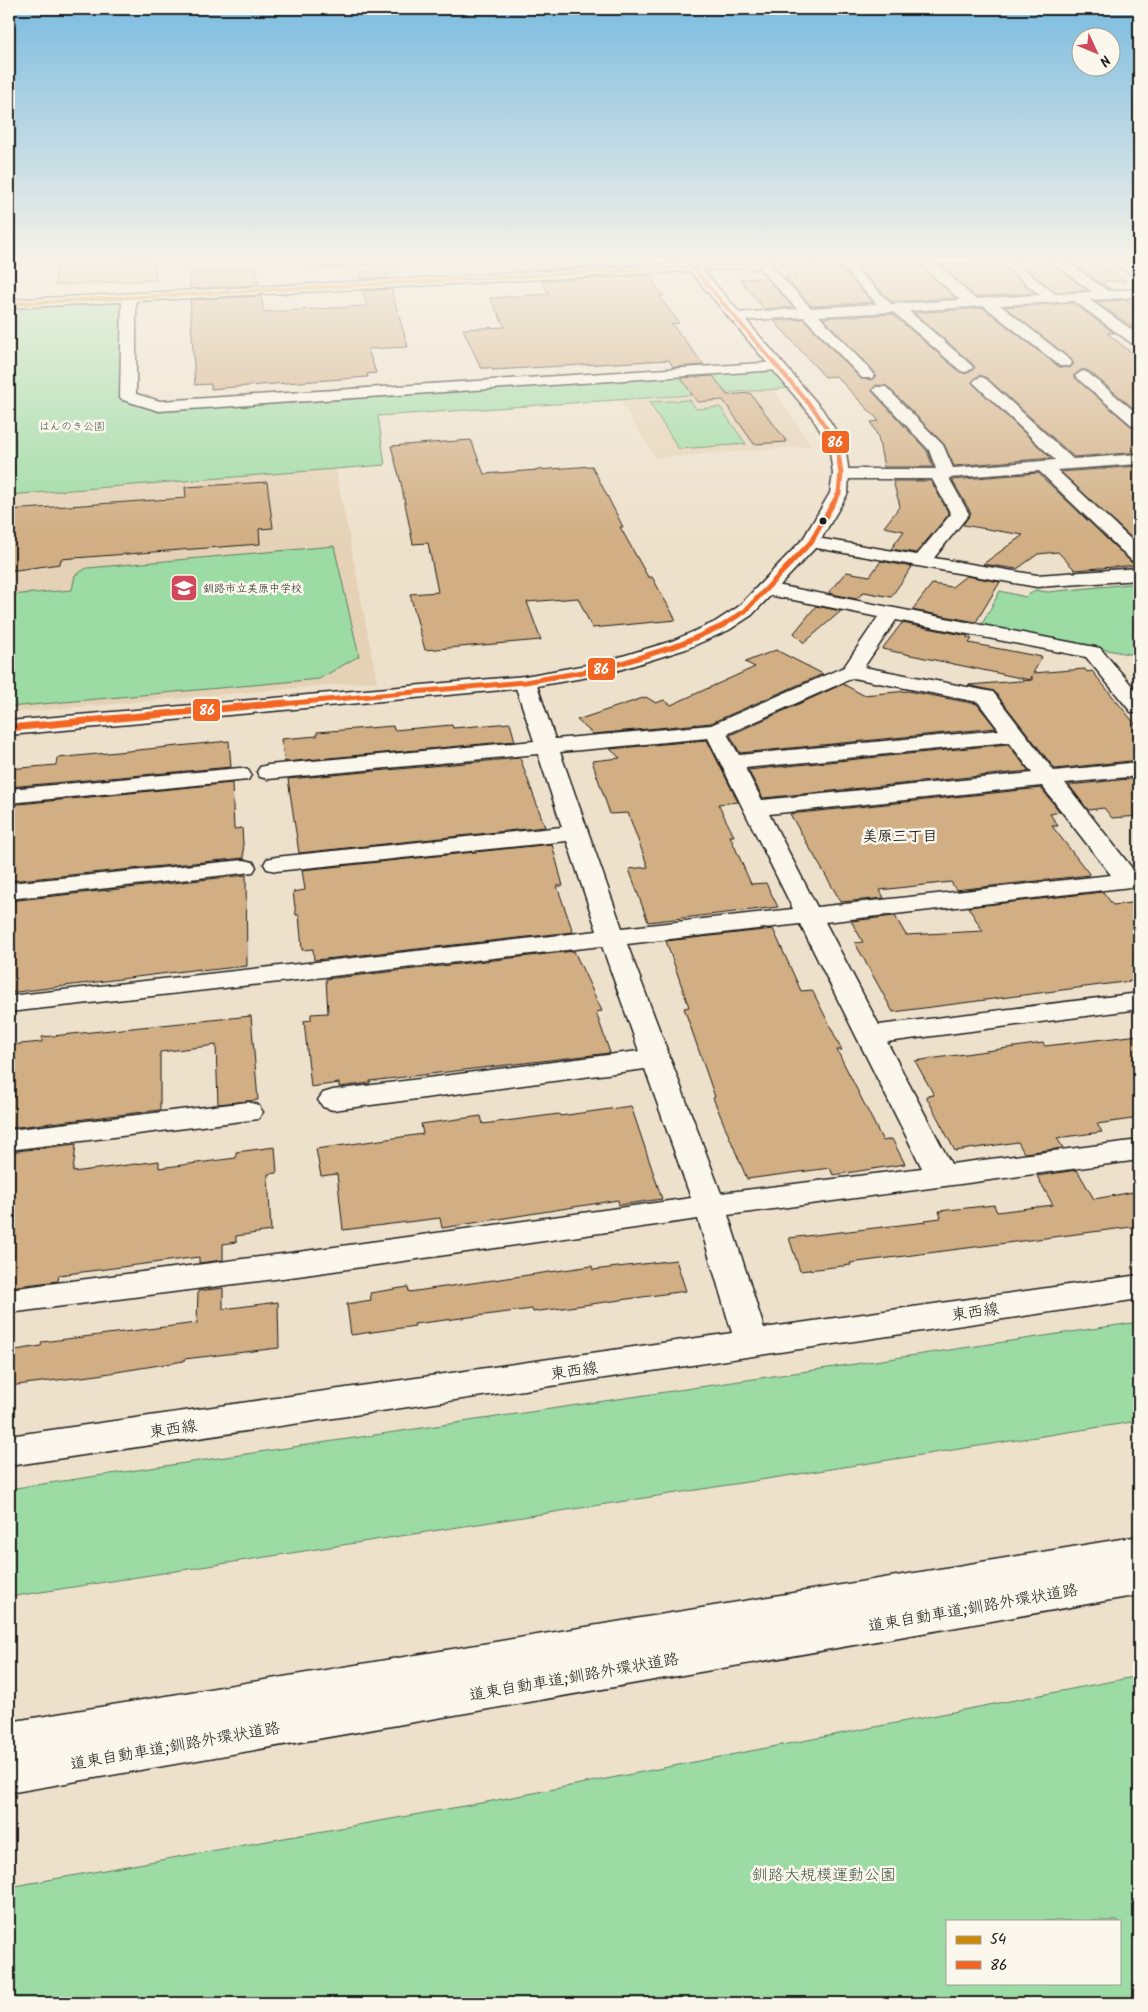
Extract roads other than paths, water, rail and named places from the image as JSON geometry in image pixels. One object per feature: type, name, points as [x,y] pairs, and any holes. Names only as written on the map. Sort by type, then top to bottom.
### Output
[{"type":"main road","points":[[129,354],[128,397],[159,406],[778,366]]},
{"type":"main road","points":[[9,728],[525,682],[606,668],[679,645],[722,626],[745,611],[811,542],[839,493],[841,474],[837,445],[816,412],[767,354]]},
{"type":"main road","points":[[846,354],[867,375]]},
{"type":"main road","points":[[949,354],[966,368]]},
{"type":"main road","points":[[1053,354],[1065,363]]},
{"type":"main road","points":[[1083,376],[1139,423]]},
{"type":"main road","points":[[981,382],[1069,464]]},
{"type":"main road","points":[[881,390],[937,448],[942,474],[960,514],[922,561]]},
{"type":"main road","points":[[841,474],[942,474],[1139,459]]},
{"type":"main road","points":[[1043,466],[1139,557]]},
{"type":"main road","points":[[811,542],[1037,581],[1139,574]]},
{"type":"main road","points":[[766,589],[1093,652],[1139,707]]},
{"type":"main road","points":[[268,772],[715,731],[850,671],[890,614]]},
{"type":"main road","points":[[850,671],[985,697],[1048,778],[1134,880]]},
{"type":"main road","points":[[525,682],[546,747],[578,833],[612,938],[710,1206],[752,1344]]},
{"type":"main road","points":[[715,731],[872,1035],[942,1177]]},
{"type":"main road","points":[[731,763],[1016,735]]},
{"type":"main road","points":[[754,808],[1139,769]]},
{"type":"main road","points":[[9,796],[240,775]]},
{"type":"main road","points":[[276,864],[578,833]]},
{"type":"main road","points":[[9,891],[244,867]]},
{"type":"main road","points":[[9,1004],[1134,880]]},
{"type":"main road","points":[[872,1035],[1139,1000]]},
{"type":"main road","points":[[333,1100],[657,1058]]},
{"type":"main road","points":[[9,1140],[248,1112]]},
{"type":"main road","points":[[9,1301],[298,1264],[710,1206],[1139,1150]]},
{"type":"main road","name":"東西線","points":[[9,1452],[1139,1287]]},
{"type":"main road","name":"道東自動車道;釧路外環状道路","points":[[9,1742],[1139,1552]]},
{"type":"main road","name":"道東自動車道;釧路外環状道路","points":[[9,1773],[1139,1578]]},
{"type":"place","name":"釧路市立美原中学校","points":[[184,588]]},
{"type":"district","name":"美原三丁目","points":[[900,836]]},
{"type":"park label","name":"はんのき公園","points":[[72,426]]},
{"type":"park label","name":"釧路大規模運動公園","points":[[824,1874]]}]
